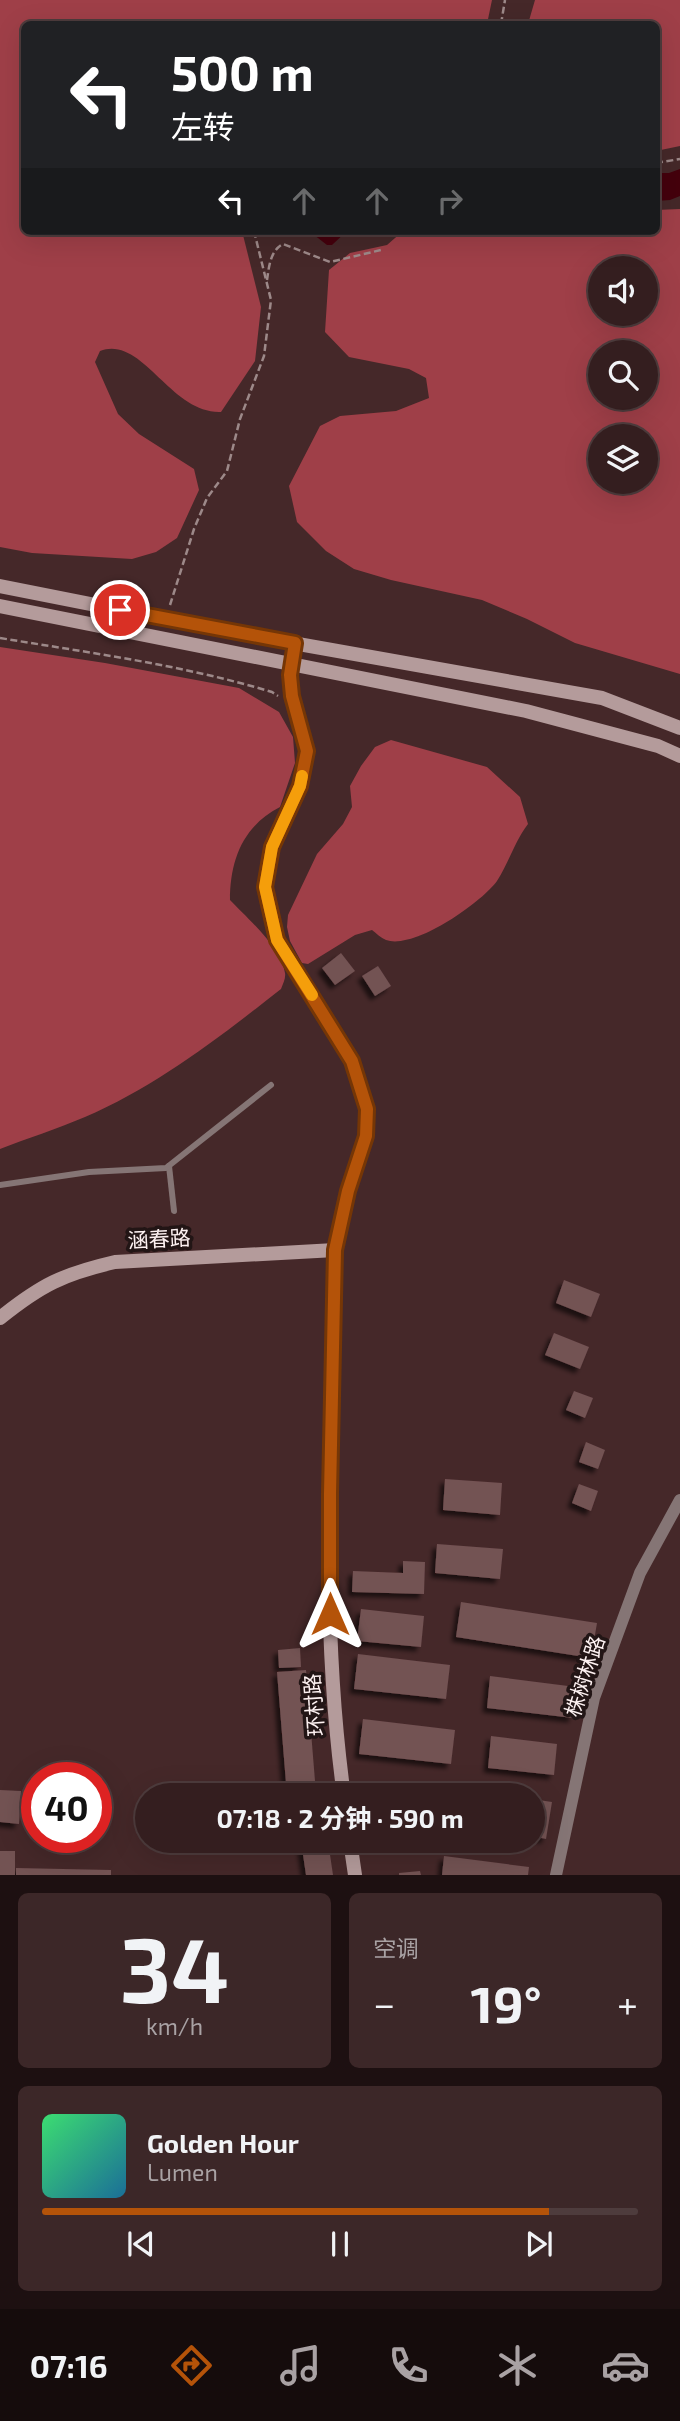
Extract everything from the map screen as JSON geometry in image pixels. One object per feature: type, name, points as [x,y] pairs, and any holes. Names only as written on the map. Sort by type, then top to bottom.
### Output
[{"type":"main road","points":[[0,586],[602,698],[680,728]]},
{"type":"main road","points":[[0,606],[526,711],[658,746],[680,756]]},
{"type":"main road","name":"涵春路","points":[[0,1318],[51,1281],[115,1262],[335,1250]]},
{"type":"main road","name":"环村路","points":[[335,1250],[330,1638],[335,1736],[342,1783]]},
{"type":"main road","points":[[352,1853],[355,1875]]},
{"type":"street","name":"环村路","points":[[295,643],[290,664],[292,696],[307,751],[300,786],[272,847],[265,887],[277,940],[352,1061],[367,1109],[366,1136],[348,1191],[335,1250]]},
{"type":"street","name":"株树林路","points":[[556,1875],[594,1698],[640,1573],[680,1500]]},
{"type":"lane","points":[[0,1185],[89,1172],[159,1170],[169,1166],[271,1085]]},
{"type":"lane","points":[[169,1166],[174,1211]]},
{"type":"path","points":[[502,21],[505,0]]},
{"type":"path","points":[[660,162],[680,159]]},
{"type":"path","points":[[168,619],[171,596],[194,529],[207,498],[227,471],[240,419],[264,356],[271,300],[255,235]]},
{"type":"path","points":[[267,284],[272,256],[277,247],[283,244],[330,262],[381,250]]},
{"type":"path","points":[[0,638],[139,660],[226,678],[272,692],[286,702],[299,719]]},
{"type":"shaded area","points":[[0,0],[492,0],[488,21],[21,21],[21,235],[243,235],[261,307],[255,361],[221,412],[203,409],[187,401],[130,354],[115,349],[100,351],[95,362],[118,414],[139,434],[194,469],[199,490],[177,538],[156,552],[132,559],[32,553],[0,547]]},
{"type":"shaded area","points":[[535,0],[680,0],[680,146],[660,150],[660,21],[529,21]]},
{"type":"shaded area","points":[[680,169],[680,196],[660,201],[660,173]]},
{"type":"shaded area","points":[[680,209],[680,674],[575,643],[482,600],[354,569],[326,551],[297,522],[289,486],[320,426],[340,416],[396,411],[429,398],[426,378],[409,369],[349,357],[325,332],[329,270],[350,253],[387,245],[398,235],[660,235],[660,210]]},
{"type":"shaded area","points":[[314,235],[343,235],[332,245],[327,245]]},
{"type":"shaded area","points":[[0,647],[239,688],[279,712],[293,737],[295,763],[280,807],[257,824],[241,846],[233,871],[230,900],[277,953],[285,975],[281,989],[163,1076],[137,1091],[85,1117],[0,1149]]},
{"type":"shaded area","points":[[391,740],[487,767],[520,797],[528,824],[497,881],[477,901],[446,922],[429,932],[398,941],[386,940],[372,930],[355,935],[308,964],[302,963],[290,941],[288,915],[317,854],[343,824],[352,807],[350,786],[361,766],[375,747]]},
{"type":"building","points":[[341,953],[355,971],[335,985],[322,968]]},
{"type":"building","points":[[378,966],[391,986],[375,996],[362,976]]},
{"type":"building","points":[[564,1280],[600,1294],[591,1317],[556,1303]]},
{"type":"building","points":[[554,1333],[589,1347],[580,1369],[545,1355]]},
{"type":"building","points":[[574,1391],[593,1398],[585,1418],[566,1410]]},
{"type":"building","points":[[586,1442],[605,1450],[598,1469],[579,1462]]},
{"type":"building","points":[[445,1479],[502,1483],[500,1515],[443,1510]]},
{"type":"building","points":[[579,1484],[598,1491],[591,1511],[572,1503]]},
{"type":"building","points":[[437,1544],[503,1549],[500,1579],[435,1573]]},
{"type":"building","points":[[403,1561],[425,1562],[424,1594],[352,1592],[353,1571],[403,1573]]},
{"type":"building","points":[[461,1602],[597,1623],[591,1658],[456,1637]]},
{"type":"building","points":[[361,1609],[424,1616],[421,1647],[357,1641]]},
{"type":"building","points":[[300,1648],[301,1667],[279,1668],[278,1650]]},
{"type":"building","points":[[358,1654],[450,1665],[446,1699],[354,1689]]},
{"type":"building","points":[[306,1670],[315,1781],[286,1783],[277,1672]]},
{"type":"building","points":[[490,1676],[576,1687],[573,1718],[487,1708]]},
{"type":"building","points":[[363,1719],[455,1730],[451,1764],[359,1754]]},
{"type":"building","points":[[491,1736],[557,1744],[554,1775],[488,1768]]},
{"type":"building","points":[[0,1790],[21,1791],[19,1824],[0,1822]]},
{"type":"building","points":[[545,1801],[552,1802],[545,1839]]},
{"type":"building","points":[[0,1851],[15,1851],[15,1875],[0,1875]]},
{"type":"building","points":[[303,1853],[330,1853],[333,1875],[306,1875]]},
{"type":"building","points":[[444,1856],[529,1867],[528,1875],[442,1875]]},
{"type":"building","points":[[16,1868],[111,1870],[111,1875],[16,1875]]},
{"type":"building","points":[[420,1871],[421,1875],[399,1875],[399,1873]]},
{"type":"slow traffic","points":[[302,776],[272,847],[265,887],[277,940],[312,995]]},
{"type":"route","points":[[120,610],[295,643],[290,664],[292,696],[307,751],[300,786],[272,847],[265,887],[277,940],[352,1061],[367,1109],[366,1136],[348,1191],[335,1250],[330,1614]]}]
